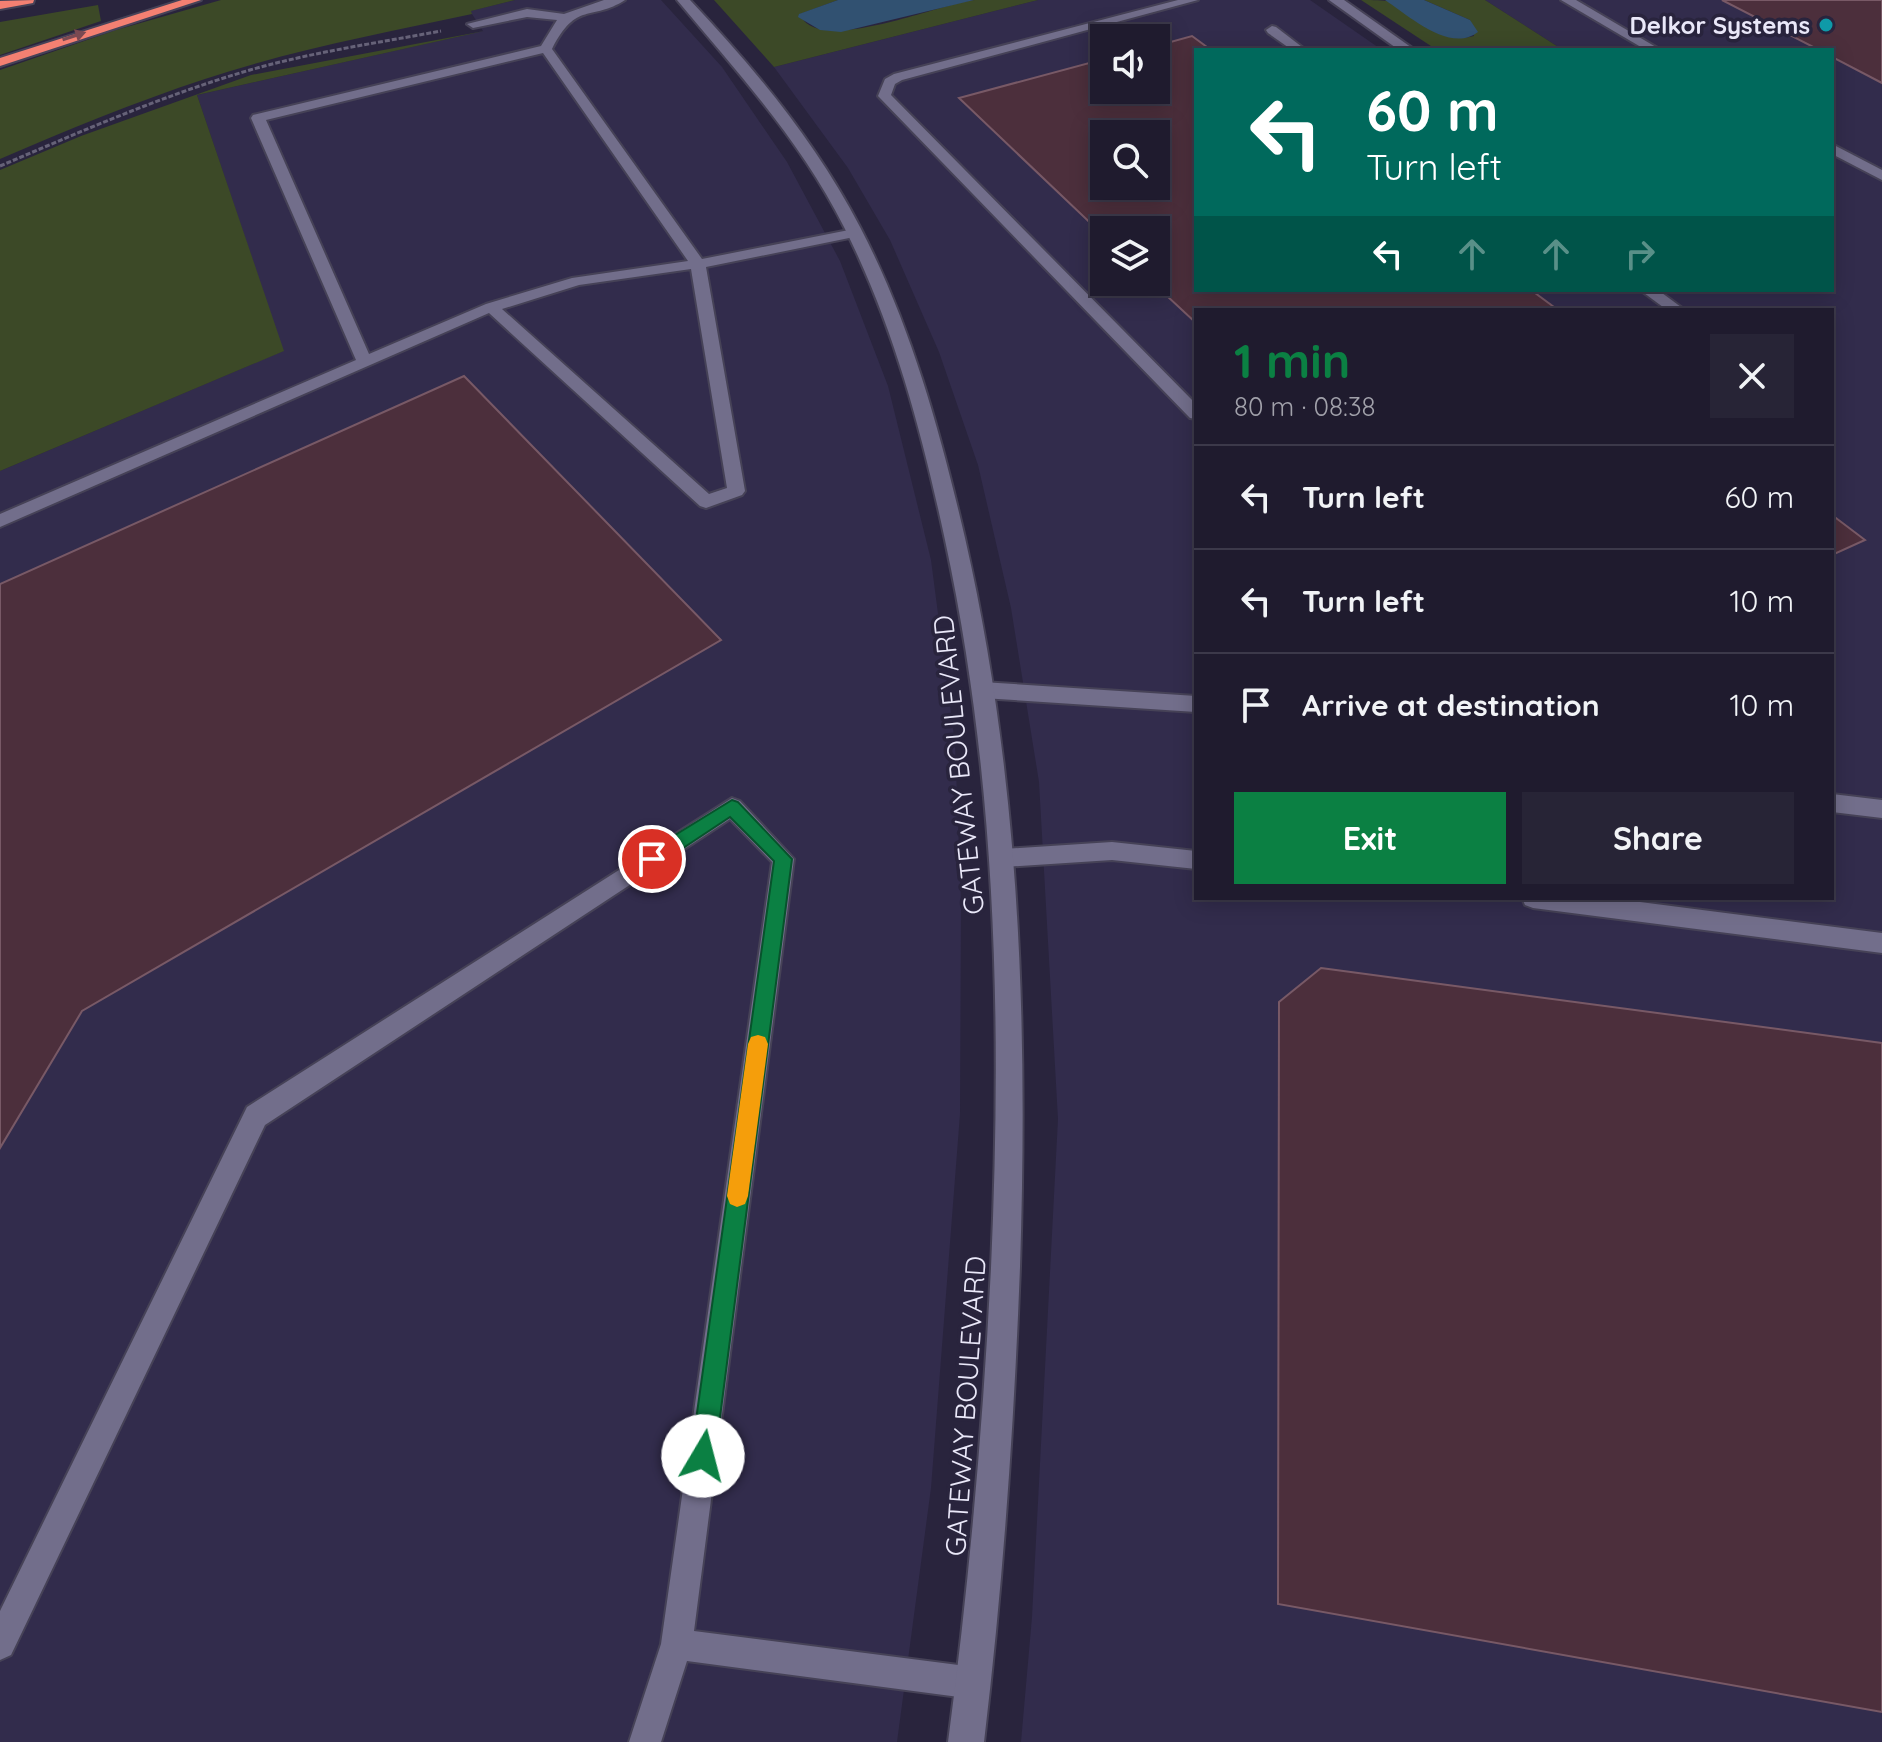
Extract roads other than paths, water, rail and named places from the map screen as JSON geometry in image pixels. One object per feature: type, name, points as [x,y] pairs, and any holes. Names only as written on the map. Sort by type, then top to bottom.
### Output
[{"type":"highway","points":[[0,5],[28,0]]},
{"type":"highway","points":[[0,62],[195,0]]},
{"type":"street","name":"GATEWAY BOULEVARD","points":[[683,0],[719,37],[797,136],[831,188],[854,233],[904,344],[932,438],[969,599],[1004,858],[1012,1082],[1003,1339],[974,1683],[966,1742]]},
{"type":"street","points":[[1335,0],[1405,48]]},
{"type":"lane","points":[[473,24],[527,13],[564,17],[619,0]]},
{"type":"lane","points":[[1192,0],[898,77],[890,82],[884,96],[1194,412]]},
{"type":"lane","points":[[1567,0],[1651,48]]},
{"type":"lane","points":[[546,49],[556,25],[564,17]]},
{"type":"lane","points":[[1272,30],[1297,48]]},
{"type":"lane","points":[[491,307],[706,502],[736,491],[698,264],[546,49]]},
{"type":"lane","points":[[365,362],[258,118],[546,49]]},
{"type":"lane","points":[[1834,149],[1882,176]]},
{"type":"lane","points":[[0,521],[491,307],[577,281],[698,264],[854,233]]},
{"type":"lane","points":[[1651,292],[1674,308]]},
{"type":"lane","points":[[982,690],[1194,704]]},
{"type":"lane","points":[[1834,803],[1882,809]]},
{"type":"lane","points":[[0,1644],[256,1116],[732,807],[783,859],[677,1644],[645,1742]]},
{"type":"lane","points":[[1004,858],[1112,851],[1194,860]]},
{"type":"lane","points":[[1549,900],[1882,943]]},
{"type":"lane","points":[[677,1644],[974,1683]]},
{"type":"water","points":[[838,0],[974,0],[841,32],[820,30],[798,17]]},
{"type":"water","points":[[1385,0],[1424,0],[1470,20],[1478,32],[1467,38],[1442,35],[1417,23]]},
{"type":"place","name":"Delkor Systems","points":[[1826,25]]}]
